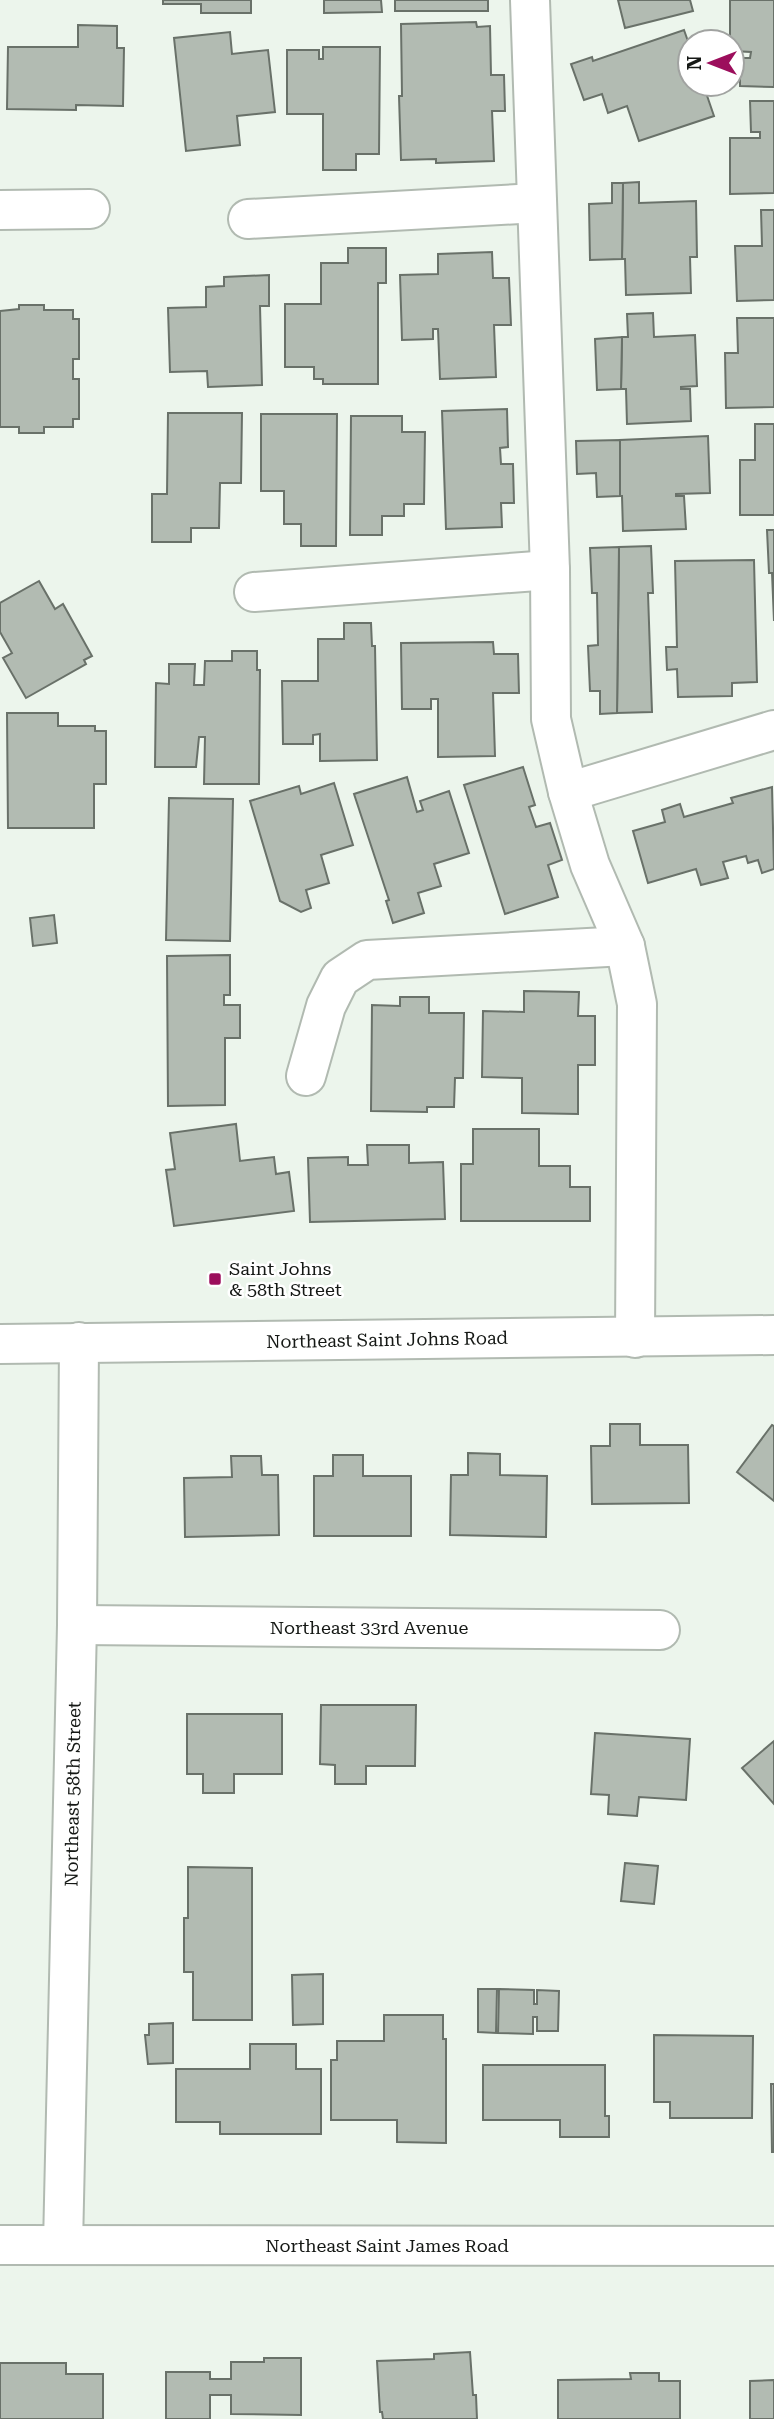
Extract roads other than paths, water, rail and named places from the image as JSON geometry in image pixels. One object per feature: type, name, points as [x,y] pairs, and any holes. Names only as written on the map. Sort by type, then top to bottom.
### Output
[{"type":"street","points":[[530,0],[550,570],[551,719],[568,792],[590,865],[625,946],[637,1004],[635,1338]]},
{"type":"street","points":[[248,219],[537,202]]},
{"type":"street","points":[[0,210],[90,209]]},
{"type":"street","points":[[254,593],[550,570]]},
{"type":"street","points":[[568,792],[774,730]]},
{"type":"street","points":[[306,1076],[326,1006],[340,978],[367,960],[625,946]]},
{"type":"street","name":"Northeast Saint Johns Road","points":[[0,1344],[774,1335]]},
{"type":"street","name":"Northeast 58th Street","points":[[63,2245],[77,1625],[79,1342]]},
{"type":"street","name":"Northeast 33rd Avenue","points":[[77,1625],[660,1630]]},
{"type":"street","name":"Northeast Saint James Road","points":[[0,2245],[774,2246]]},
{"type":"place","name":"Saint Johns & 58th Street","points":[[215,1279]]}]
